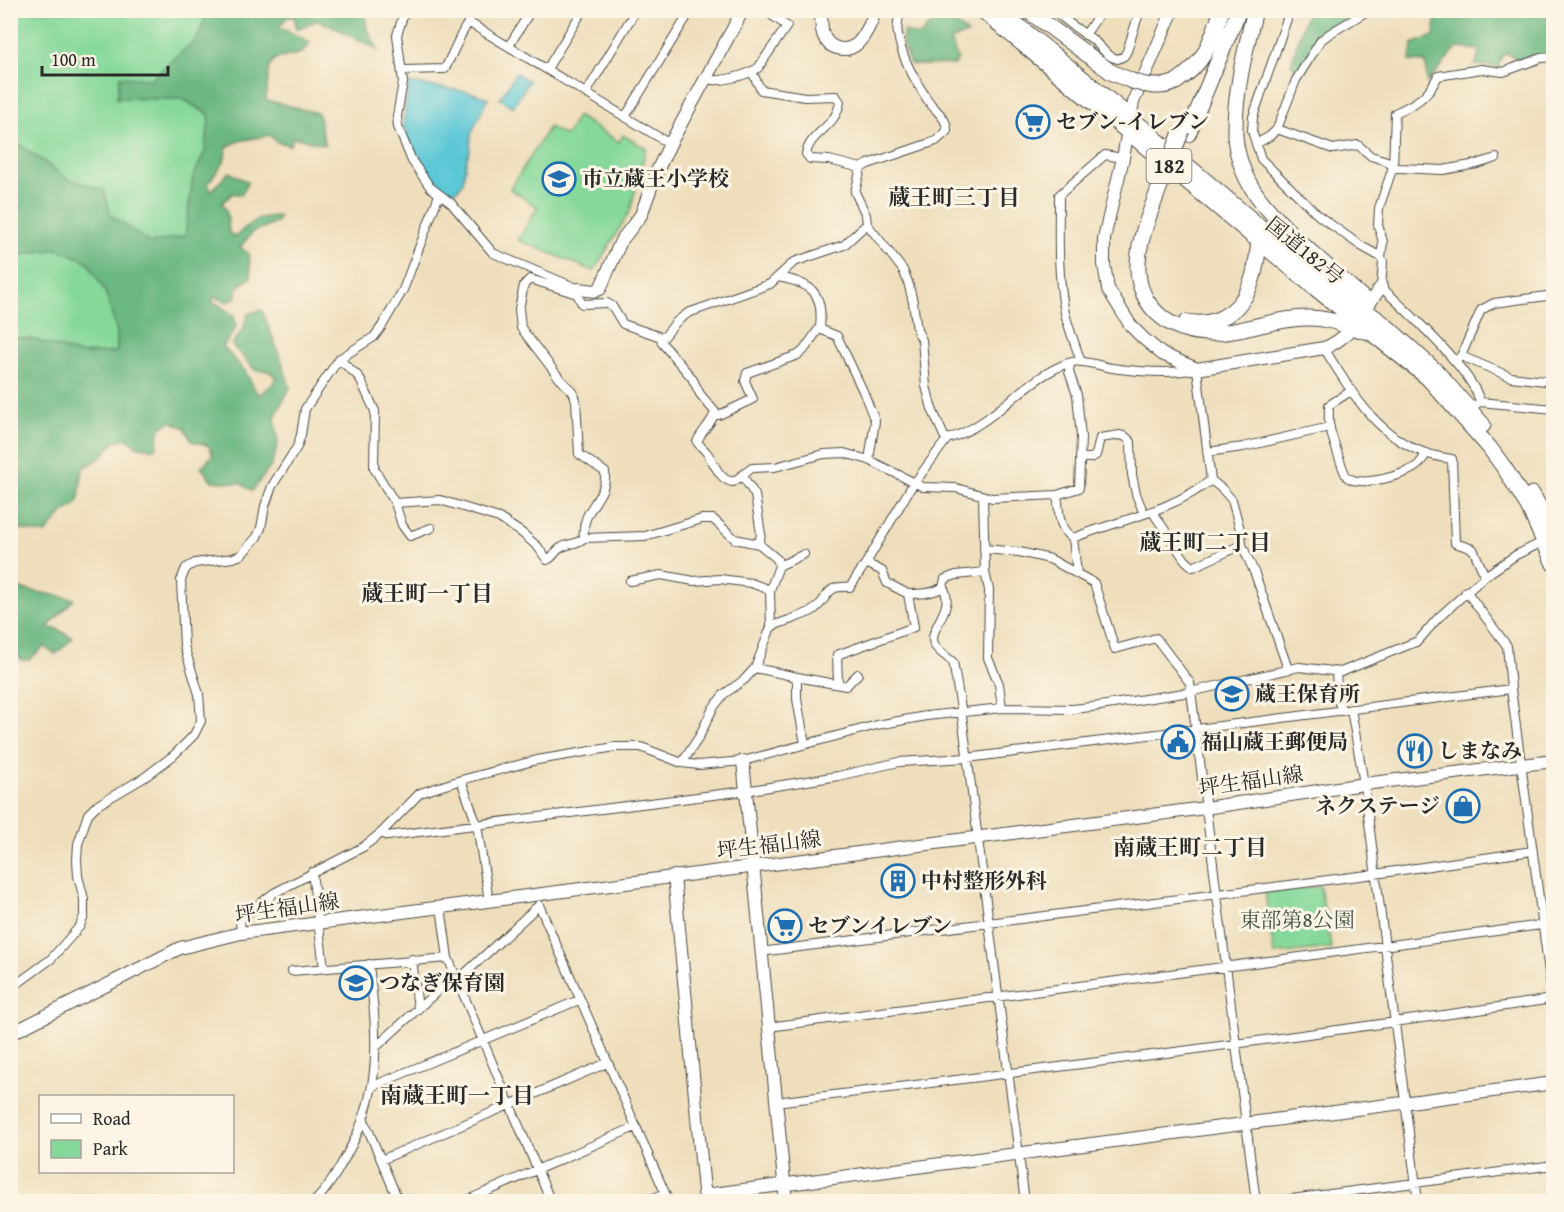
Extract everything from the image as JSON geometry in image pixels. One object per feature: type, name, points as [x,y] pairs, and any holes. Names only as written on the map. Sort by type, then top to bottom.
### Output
[{"type":"highway","name":"国道182号","points":[[982,10],[1129,124],[1316,274],[1360,315],[1436,371],[1475,405],[1513,463],[1550,537],[1554,564]]},
{"type":"highway","name":"国道182号","points":[[999,10],[1259,241],[1310,284],[1360,315]]},
{"type":"highway","points":[[1027,10],[1111,72],[1132,81],[1160,87],[1186,76],[1205,55],[1222,10]]},
{"type":"highway","points":[[1228,10],[1185,132],[1146,225],[1138,255],[1142,288],[1154,311],[1162,319],[1175,327],[1194,333],[1232,331],[1284,319],[1305,317],[1331,320],[1360,315]]},
{"type":"highway","points":[[1185,132],[1239,10]]},
{"type":"highway","points":[[1255,10],[1244,53],[1237,104],[1235,138],[1244,172],[1252,188],[1360,315]]},
{"type":"highway","points":[[1164,185],[1147,255],[1149,285],[1154,296],[1168,314],[1178,320],[1195,324],[1212,322],[1235,310],[1244,299],[1254,275],[1259,241]]},
{"type":"highway","name":"国道182号","points":[[1378,329],[1428,378],[1489,447],[1550,537]]},
{"type":"street","points":[[405,10],[397,35],[403,70],[397,116],[398,127],[412,161],[430,187],[451,203],[493,253],[578,291],[582,304],[607,303],[612,306],[623,324],[661,337],[665,336],[676,322],[688,313],[770,284],[794,262],[844,245],[867,224]]},
{"type":"street","points":[[403,70],[445,69],[476,10]]},
{"type":"street","points":[[509,46],[531,10]]},
{"type":"street","points":[[547,69],[583,10]]},
{"type":"street","points":[[586,93],[636,10]]},
{"type":"street","points":[[625,117],[691,10]]},
{"type":"street","points":[[584,538],[582,526],[586,515],[603,489],[606,480],[605,472],[579,454],[576,400],[573,392],[560,379],[521,328],[518,316],[524,285],[530,279],[578,291],[600,289],[621,241],[641,215],[657,171],[670,144],[743,10]]},
{"type":"street","points":[[706,79],[713,81],[752,72],[758,68],[787,26],[764,10]]},
{"type":"street","points":[[821,10],[823,35],[834,48],[844,49],[857,44],[867,32],[876,10]]},
{"type":"street","points":[[752,72],[761,90],[805,97],[836,96],[840,102],[839,112],[808,147],[806,154],[810,159],[829,160],[861,168],[936,141],[947,131],[944,118],[927,100],[908,67],[898,35],[900,10]]},
{"type":"street","points":[[1054,10],[1094,41],[1105,53],[1118,59],[1127,51],[1139,15],[1142,17],[1146,10]]},
{"type":"street","points":[[1085,35],[1102,10]]},
{"type":"street","points":[[1173,10],[1136,93],[1104,238],[1104,264],[1108,289],[1131,326],[1162,354],[1197,369]]},
{"type":"street","points":[[1256,144],[1277,129],[1296,80],[1321,40],[1369,10]]},
{"type":"street","points":[[1277,15],[1287,15],[1253,117],[1252,131],[1261,159],[1319,216],[1361,246],[1381,257]]},
{"type":"street","points":[[468,22],[670,144]]},
{"type":"street","points":[[771,627],[810,612],[831,589],[837,586],[850,587],[914,483],[947,439],[981,424],[1030,384],[1070,363],[1081,362],[1117,369],[1183,372],[1324,348],[1342,340],[1381,287],[1383,242],[1378,225],[1379,208],[1393,167],[1395,112],[1418,102],[1433,87],[1438,76],[1482,69],[1503,72],[1541,58],[1554,57]]},
{"type":"street","points":[[1277,129],[1333,149],[1358,145],[1371,156],[1387,161],[1393,167],[1443,170],[1496,158]]},
{"type":"street","points":[[1081,362],[1065,315],[1060,271],[1059,195],[1105,155],[1123,158]]},
{"type":"street","points":[[861,168],[855,192],[866,215],[867,224],[903,270],[908,282],[916,330],[921,340],[926,386],[932,409],[947,439]]},
{"type":"street","points":[[10,989],[51,959],[80,926],[84,916],[84,899],[78,876],[78,844],[88,814],[96,806],[145,777],[174,755],[194,735],[201,721],[199,694],[184,646],[181,580],[186,568],[195,563],[241,555],[256,537],[261,528],[272,486],[297,447],[305,409],[339,359],[374,337],[382,326],[403,290],[439,195]]},
{"type":"street","points":[[778,277],[803,284],[817,296],[822,310],[820,327],[798,355],[747,373],[745,381],[753,399],[715,415],[701,433],[696,442],[708,454],[715,468],[728,482],[733,483],[752,468],[788,465],[824,454],[844,453],[869,460],[922,487],[956,488],[992,498],[1058,495],[1079,488],[1081,437],[1077,395],[1069,372],[1070,363]]},
{"type":"street","points":[[1381,287],[1458,358],[1478,393],[1475,405],[1554,409]]},
{"type":"street","points":[[1458,358],[1480,310],[1486,306],[1554,295]]},
{"type":"street","points":[[820,327],[837,336],[875,421],[869,460]]},
{"type":"street","points":[[661,337],[662,343],[692,378],[715,415]]},
{"type":"street","points":[[1324,348],[1351,392],[1368,415],[1384,430],[1427,453],[1452,459],[1455,543],[1473,549],[1485,576]]},
{"type":"street","points":[[1458,358],[1511,377],[1554,382]]},
{"type":"street","points":[[339,359],[359,377],[375,411],[374,468],[394,503],[402,525],[410,536],[431,528]]},
{"type":"street","points":[[1197,369],[1211,480],[1232,500],[1242,545],[1255,574],[1288,669]]},
{"type":"street","points":[[1351,392],[1329,405],[1330,427],[1346,476],[1358,482],[1398,476],[1418,465],[1427,453]]},
{"type":"street","points":[[1207,452],[1243,447],[1330,427]]},
{"type":"street","points":[[1080,458],[1091,458],[1096,455],[1100,438],[1104,436],[1126,437],[1131,442],[1132,475],[1136,494],[1185,560],[1193,567],[1242,545]]},
{"type":"street","points":[[742,475],[755,495],[761,534],[759,544]]},
{"type":"street","points":[[1073,538],[1148,512],[1198,490],[1211,480]]},
{"type":"street","points":[[1058,495],[1061,527],[1073,538]]},
{"type":"street","points":[[983,496],[985,572],[989,590],[988,658],[999,684],[1002,708]]},
{"type":"street","points":[[394,503],[440,500],[499,518],[522,533],[538,547],[547,560],[552,558],[560,548],[581,542],[584,538],[645,536],[702,519],[713,519],[735,539],[759,544],[777,559],[779,567],[770,590],[771,627],[754,668],[744,680],[718,701],[699,737],[681,763]]},
{"type":"street","points":[[241,933],[240,919],[274,893],[363,847],[381,833],[420,793],[461,780],[537,760],[615,747],[641,747],[681,763],[699,765],[742,761],[876,725],[926,716],[1002,708],[1073,709],[1190,692],[1288,669],[1306,667],[1336,672],[1346,670],[1418,641],[1438,618],[1485,576],[1516,555],[1550,537]]},
{"type":"street","points":[[1073,538],[1077,574]]},
{"type":"street","points":[[984,549],[1019,552],[1050,559],[1094,583],[1115,649],[1156,638],[1190,683],[1256,1202]]},
{"type":"street","points":[[779,567],[804,554]]},
{"type":"street","points":[[866,563],[882,571],[886,583],[908,594],[924,594],[943,587]]},
{"type":"street","points":[[985,572],[956,575],[945,579],[943,587],[947,605],[932,637],[933,644],[953,662],[1025,1202]]},
{"type":"street","points":[[630,580],[661,575],[694,580],[720,579],[751,583],[770,590]]},
{"type":"street","points":[[1466,591],[1507,646],[1554,1008]]},
{"type":"street","points":[[838,684],[837,655],[914,627],[908,594]]},
{"type":"street","points":[[754,668],[846,686],[858,674]]},
{"type":"street","points":[[1336,672],[1338,700],[1346,710],[1364,784],[1418,1202]]},
{"type":"street","points":[[797,677],[797,699],[806,744]]},
{"type":"street","points":[[381,833],[387,836],[745,790],[838,776],[899,762],[967,758],[1511,689]]},
{"type":"street","points":[[742,761],[786,1202]]},
{"type":"street","name":"坪生福山線","points":[[10,1034],[180,948],[241,933],[1205,808],[1364,784],[1554,761]]},
{"type":"street","points":[[461,780],[477,825],[489,901]]},
{"type":"street","points":[[760,952],[1375,874],[1532,851]]},
{"type":"street","points":[[312,872],[324,968]]},
{"type":"street","points":[[674,876],[705,1198],[1018,1153],[1554,1083]]},
{"type":"street","points":[[376,1047],[539,905],[667,1197],[645,1202]]},
{"type":"street","points":[[441,907],[448,958],[551,1202]]},
{"type":"street","points":[[768,1027],[1542,925]]},
{"type":"street","points":[[292,971],[448,958]]},
{"type":"street","points":[[412,960],[418,1009]]},
{"type":"street","points":[[314,1202],[340,1168],[364,1120],[373,1086],[376,1026],[369,964]]},
{"type":"street","points":[[373,1086],[579,999]]},
{"type":"street","points":[[775,1102],[1395,1023],[1552,999]]},
{"type":"street","points":[[381,1160],[607,1063]]},
{"type":"street","points":[[364,1120],[399,1202]]},
{"type":"street","points":[[463,1202],[635,1127]]},
{"type":"street","points":[[1268,1202],[1554,1165]]},
{"type":"green space","points":[[10,11],[208,11],[197,39],[151,79],[117,98],[183,99],[210,115],[205,152],[193,177],[186,236],[150,244],[110,214],[104,190],[68,179],[20,145],[11,142]]},
{"type":"green space","points":[[208,11],[360,11],[366,13],[366,26],[378,50],[318,20],[296,29],[295,17],[287,17],[279,27],[310,42],[302,53],[275,59],[269,68],[266,100],[318,113],[325,145],[293,137],[290,145],[275,141],[271,135],[239,141],[227,147],[224,162],[208,183],[211,191],[229,172],[248,182],[241,195],[233,193],[222,203],[227,213],[229,232],[235,237],[255,221],[265,217],[279,216],[277,222],[253,232],[240,247],[249,254],[251,278],[238,286],[235,298],[228,302],[214,297],[212,301],[234,315],[236,327],[223,347],[245,371],[258,395],[272,385],[276,377],[268,371],[255,370],[232,345],[244,327],[248,314],[262,310],[282,362],[290,388],[275,417],[278,445],[271,466],[252,491],[240,483],[212,481],[201,467],[213,455],[208,445],[192,441],[185,428],[171,421],[160,428],[156,449],[138,447],[126,438],[121,439],[93,463],[83,468],[78,503],[63,513],[45,534],[11,529],[11,337],[35,340],[80,354],[117,352],[117,332],[105,291],[87,261],[59,249],[11,256],[11,142],[19,145],[68,179],[104,190],[110,214],[150,243],[185,236],[193,177],[205,152],[210,115],[183,99],[117,98],[120,77],[151,79],[197,39]]},
{"type":"green space","points":[[1307,11],[1361,11],[1319,34],[1298,72],[1291,64]]},
{"type":"green space","points":[[1430,11],[1549,11],[1547,54],[1518,60],[1507,53],[1502,56],[1498,67],[1475,65],[1480,50],[1458,48],[1427,83],[1426,62],[1410,61],[1412,44],[1434,36],[1436,14]]},
{"type":"green space","points":[[948,19],[968,33],[950,41],[958,59],[954,65],[910,64],[902,44],[903,31],[920,36],[929,25]]},
{"type":"green space","points":[[577,116],[619,142],[623,135],[646,148],[630,211],[594,271],[518,240],[538,207],[510,189],[549,127],[566,136]]},
{"type":"green space","points":[[59,249],[87,261],[105,290],[117,332],[117,352],[80,354],[35,340],[11,337],[11,256]]},
{"type":"green space","points":[[11,587],[74,599],[47,628],[57,629],[73,638],[56,654],[44,647],[29,660],[21,660],[11,643]]},
{"type":"green space","name":"東部第8公園","points":[[1320,886],[1331,948],[1274,954],[1265,892]]},
{"type":"water","points":[[516,73],[529,81],[513,107],[500,99]]},
{"type":"water","points":[[409,83],[470,92],[488,98],[471,134],[463,182],[450,194],[438,187],[407,138],[403,125]]},
{"type":"tunnel","points":[[1269,10],[1277,15]]},
{"type":"place","name":"セブン-イレブン","points":[[1033,122]]},
{"type":"place","name":"市立蔵王小学校","points":[[559,179]]},
{"type":"place","name":"蔵王保育所","points":[[1232,694]]},
{"type":"place","name":"福山蔵王郵便局","points":[[1178,742]]},
{"type":"place","name":"しまなみ","points":[[1415,751]]},
{"type":"place","name":"ネクステージ","points":[[1463,806]]},
{"type":"place","name":"中村整形外科","points":[[898,881]]},
{"type":"place","name":"セブンイレブン","points":[[785,926]]},
{"type":"place","name":"つなぎ保育園","points":[[356,983]]},
{"type":"district","name":"蔵王町三丁目","points":[[954,197]]},
{"type":"district","name":"蔵王町二丁目","points":[[1205,542]]},
{"type":"district","name":"蔵王町一丁目","points":[[427,593]]},
{"type":"district","name":"南蔵王町二丁目","points":[[1190,847]]},
{"type":"district","name":"南蔵王町一丁目","points":[[457,1095]]}]
